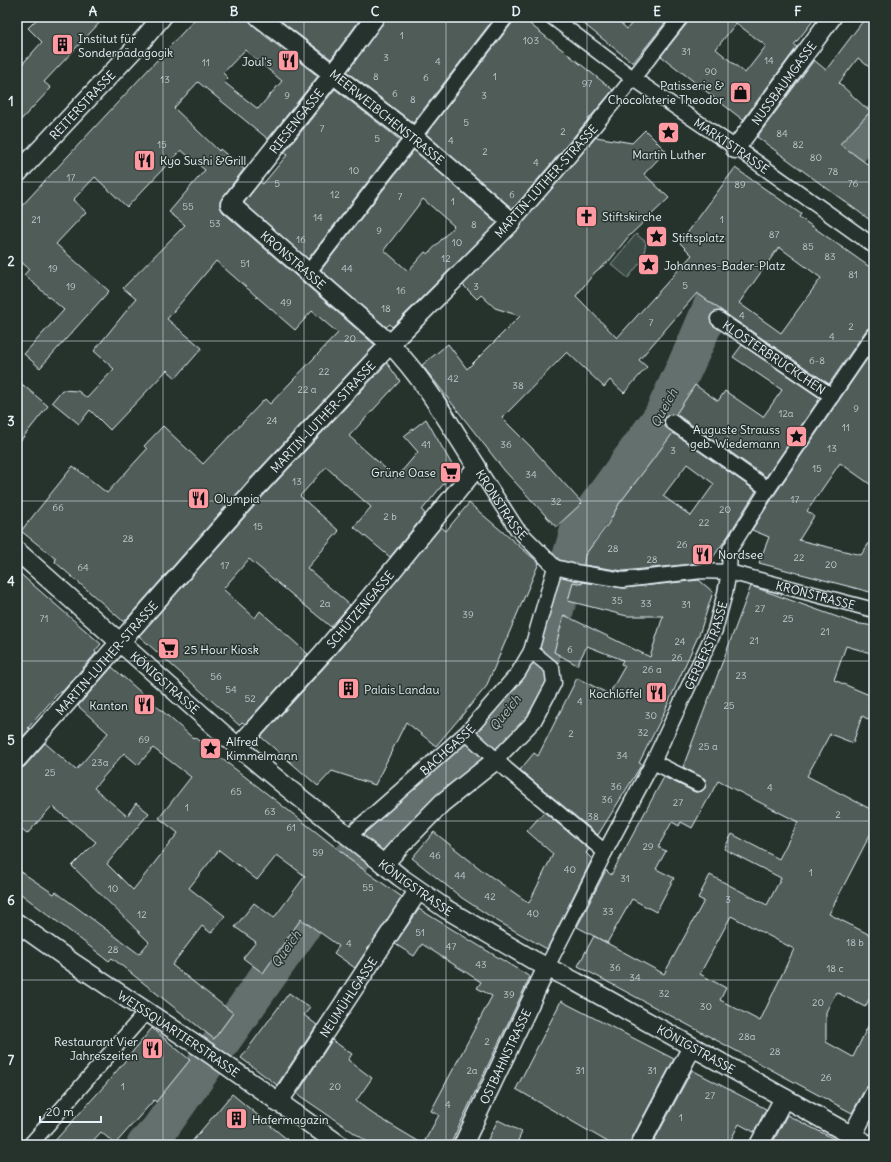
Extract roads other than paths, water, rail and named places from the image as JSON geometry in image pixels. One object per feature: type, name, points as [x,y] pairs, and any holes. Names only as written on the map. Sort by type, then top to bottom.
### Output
[{"type":"street","name":"REITERSTRASSE","points":[[17,174],[162,17]]},
{"type":"street","name":"RIESENGASSE","points":[[230,204],[333,74],[375,17]]},
{"type":"street","points":[[308,273],[506,17]]},
{"type":"street","name":"MARKTSTRASSE","points":[[552,17],[634,78],[735,149],[745,154],[874,246]]},
{"type":"street","name":"MARTIN-LUTHER-STRASSE","points":[[17,759],[252,493],[390,344],[512,222],[558,170],[634,78],[681,17]]},
{"type":"street","name":"NUSSBAUMGASSE","points":[[735,149],[832,17]]},
{"type":"street","name":"MEERWEIBCHENSTRASSE","points":[[261,18],[413,136],[512,222]]},
{"type":"street","name":"KRONSTRASSE","points":[[230,204],[390,344],[404,358],[517,529],[558,568],[623,580],[702,571],[729,572],[874,610]]},
{"type":"street","name":"KLOSTERBRÜCKCHEN","points":[[718,319],[832,396]]},
{"type":"street","name":"GERBERSTRASSE","points":[[547,967],[605,852],[653,762],[715,630],[729,572],[730,549],[768,489],[874,334]]},
{"type":"street","points":[[672,422],[768,489]]},
{"type":"street","name":"SCHÜTZENGASSE","points":[[238,747],[327,648],[477,467]]},
{"type":"street","name":"KÖNIGSTRASSE","points":[[17,551],[238,747],[418,891],[468,923],[869,1145]]},
{"type":"street","name":"BACHGASSE","points":[[350,836],[467,732],[518,673],[533,653],[558,568]]},
{"type":"street","points":[[380,861],[400,846],[442,803],[496,760],[534,721],[554,683],[552,668],[533,653]]},
{"type":"street","name":"BACHGASSE","points":[[471,737],[605,852]]},
{"type":"street","points":[[653,762],[698,784]]},
{"type":"street","name":"NEUMÜHLGASSE","points":[[278,1103],[418,891]]},
{"type":"street","name":"WEISSQUARTIERSTRASSE","points":[[17,923],[203,1049],[340,1145]]},
{"type":"street","name":"OSTBAHNSTRASSE","points":[[462,1145],[547,967]]},
{"type":"street","points":[[30,1145],[147,1011]]},
{"type":"street","points":[[640,1145],[692,1047]]},
{"type":"street","points":[[852,1136],[874,1094]]},
{"type":"street","points":[[759,1145],[784,1098]]},
{"type":"waterway","name":"Queich","points":[[851,148],[874,124]]},
{"type":"waterway","name":"Queich","points":[[145,1145],[159,1130],[349,861],[391,817],[489,733],[511,709],[541,659],[578,532],[661,418],[695,345],[732,258]]},
{"type":"place","name":"Institut für Sonderpädagogik","points":[[62,45]]},
{"type":"place","name":"Joul's","points":[[288,61]]},
{"type":"place","name":"Patisserie & Chocolaterie Theodor","points":[[740,92]]},
{"type":"place","name":"Martin Luther","points":[[669,133]]},
{"type":"place","name":"Kyo Sushi &Grill","points":[[145,160]]},
{"type":"place","name":"Stiftskirche","points":[[587,216]]},
{"type":"place","name":"Stiftsplatz","points":[[656,237]]},
{"type":"place","name":"Johannes-Bader-Platz","points":[[649,265]]},
{"type":"place","name":"Auguste Strauss geb. Wiedemann","points":[[796,436]]},
{"type":"place","name":"Grüne Oase","points":[[451,472]]},
{"type":"place","name":"Olympia","points":[[199,498]]},
{"type":"place","name":"Nordsee","points":[[703,554]]},
{"type":"place","name":"25 Hour Kiosk","points":[[168,649]]},
{"type":"place","name":"Palais Landau","points":[[349,689]]},
{"type":"place","name":"Kochlöffel","points":[[657,693]]},
{"type":"place","name":"Kanton","points":[[144,705]]},
{"type":"place","name":"Alfred Kimmelmann","points":[[211,748]]},
{"type":"place","name":"Restaurant Vier Jahreszeiten","points":[[153,1048]]},
{"type":"place","name":"Hafermagazin","points":[[237,1119]]}]
